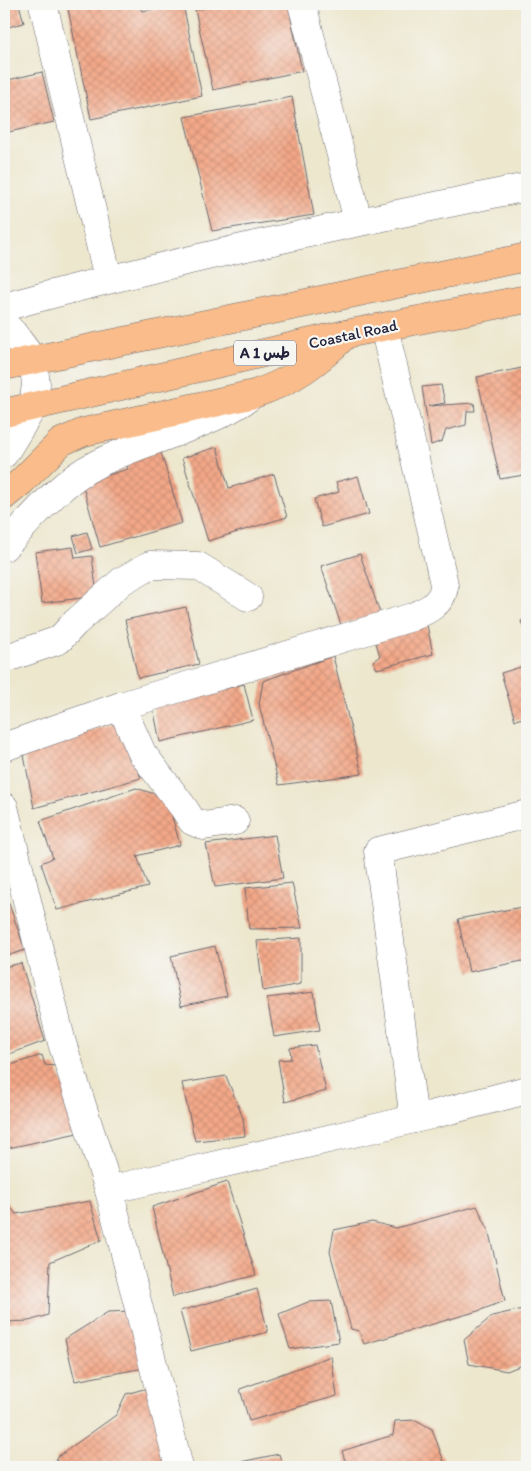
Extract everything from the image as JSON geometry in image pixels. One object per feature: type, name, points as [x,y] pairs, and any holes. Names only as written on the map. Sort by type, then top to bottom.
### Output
[{"type":"highway","name":"A 1 طس","points":[[4,366],[527,257]]},
{"type":"highway","name":"Coastal Road","points":[[4,413],[346,334],[527,299]]},
{"type":"highway","points":[[4,496],[21,482],[53,449],[71,437],[84,432],[254,394],[284,382],[307,369],[346,334]]},
{"type":"street","points":[[43,4],[108,278]]},
{"type":"street","points":[[302,4],[358,221]]},
{"type":"street","points":[[4,307],[108,278],[358,221],[527,187]]},
{"type":"street","points":[[4,324],[33,360],[36,384],[33,407],[4,454]]},
{"type":"street","points":[[4,746],[121,706],[412,617],[427,611],[436,604],[444,587],[384,326]]},
{"type":"street","points":[[4,548],[63,486],[96,464],[130,448],[210,420],[254,394]]},
{"type":"street","points":[[4,659],[59,640],[122,581],[150,565],[198,566],[248,598]]},
{"type":"street","points":[[121,706],[142,754],[192,821],[204,826],[235,821]]},
{"type":"street","points":[[4,807],[62,1043],[109,1190],[179,1467]]},
{"type":"street","points":[[414,1119],[378,851],[527,814]]},
{"type":"street","points":[[109,1190],[414,1119],[527,1090]]},
{"type":"building","points":[[4,4],[19,4],[24,23],[4,28]]},
{"type":"building","points":[[67,4],[140,4],[142,11],[183,4],[202,96],[91,119]]},
{"type":"building","points":[[224,4],[288,4],[302,71],[213,90],[195,10]]},
{"type":"building","points":[[42,72],[54,122],[4,133],[4,81]]},
{"type":"building","points":[[292,97],[314,215],[212,231],[184,117]]},
{"type":"building","points":[[527,367],[527,468],[524,469],[524,475],[500,479],[477,377]]},
{"type":"building","points":[[441,385],[445,403],[428,406],[474,403],[475,411],[467,411],[466,425],[446,430],[442,441],[431,445],[422,387]]},
{"type":"building","points":[[217,447],[229,488],[274,474],[287,517],[208,541],[182,458]]},
{"type":"building","points":[[160,449],[182,523],[100,547],[82,483],[128,469],[125,460]]},
{"type":"building","points":[[358,476],[369,514],[322,527],[314,499],[339,492],[336,482]]},
{"type":"building","points":[[87,532],[92,549],[78,553],[73,536]]},
{"type":"building","points":[[73,547],[75,558],[92,556],[97,596],[42,603],[35,552]]},
{"type":"building","points":[[360,554],[380,613],[341,625],[321,566]]},
{"type":"building","points":[[186,607],[199,664],[138,678],[125,620]]},
{"type":"building","points":[[527,619],[527,638],[521,621]]},
{"type":"building","points":[[427,625],[433,654],[377,669],[373,661],[380,656],[375,640]]},
{"type":"building","points":[[333,656],[362,774],[279,785],[259,704],[263,681]]},
{"type":"building","points":[[527,665],[527,717],[515,720],[501,673]]},
{"type":"building","points":[[244,684],[253,720],[160,742],[153,707]]},
{"type":"building","points":[[119,722],[141,778],[34,808],[23,750]]},
{"type":"building","points":[[136,788],[167,798],[180,845],[137,856],[148,887],[57,910],[41,863],[53,858],[40,821]]},
{"type":"building","points":[[275,835],[283,878],[215,887],[206,844]]},
{"type":"building","points":[[292,883],[302,928],[249,929],[245,888]]},
{"type":"building","points":[[4,889],[25,950],[4,957]]},
{"type":"building","points":[[527,906],[527,960],[469,972],[458,919]]},
{"type":"building","points":[[301,938],[301,984],[263,991],[257,941]]},
{"type":"building","points":[[215,946],[227,996],[181,1006],[171,956]]},
{"type":"building","points":[[21,963],[45,1041],[4,1056],[4,967]]},
{"type":"building","points":[[314,992],[320,1030],[274,1037],[267,998]]},
{"type":"building","points":[[315,1045],[326,1091],[285,1102],[278,1060],[291,1059],[290,1048]]},
{"type":"building","points":[[42,1055],[45,1065],[56,1066],[82,1132],[4,1149],[4,1067]]},
{"type":"building","points":[[226,1076],[243,1118],[245,1136],[195,1141],[182,1083]]},
{"type":"building","points":[[227,1182],[256,1275],[173,1297],[152,1207]]},
{"type":"building","points":[[4,1199],[16,1214],[90,1201],[101,1240],[50,1262],[48,1315],[29,1321],[4,1322]]},
{"type":"building","points":[[477,1206],[488,1229],[505,1301],[478,1311],[364,1344],[359,1331],[351,1329],[330,1252],[334,1230],[372,1222],[396,1228]]},
{"type":"building","points":[[257,1289],[268,1332],[191,1351],[180,1311]]},
{"type":"building","points":[[331,1301],[339,1342],[290,1349],[279,1314],[308,1302]]},
{"type":"building","points":[[527,1308],[527,1363],[507,1371],[469,1364],[464,1340],[492,1316]]},
{"type":"building","points":[[131,1311],[144,1368],[75,1381],[65,1339],[108,1312]]},
{"type":"building","points":[[331,1356],[337,1396],[249,1421],[240,1389]]},
{"type":"building","points":[[151,1387],[170,1467],[58,1467],[56,1458],[116,1415],[126,1394]]},
{"type":"building","points":[[416,1420],[432,1429],[446,1467],[347,1467],[342,1451],[393,1435],[395,1421]]},
{"type":"building","points":[[279,1454],[283,1467],[221,1467],[221,1466]]}]
